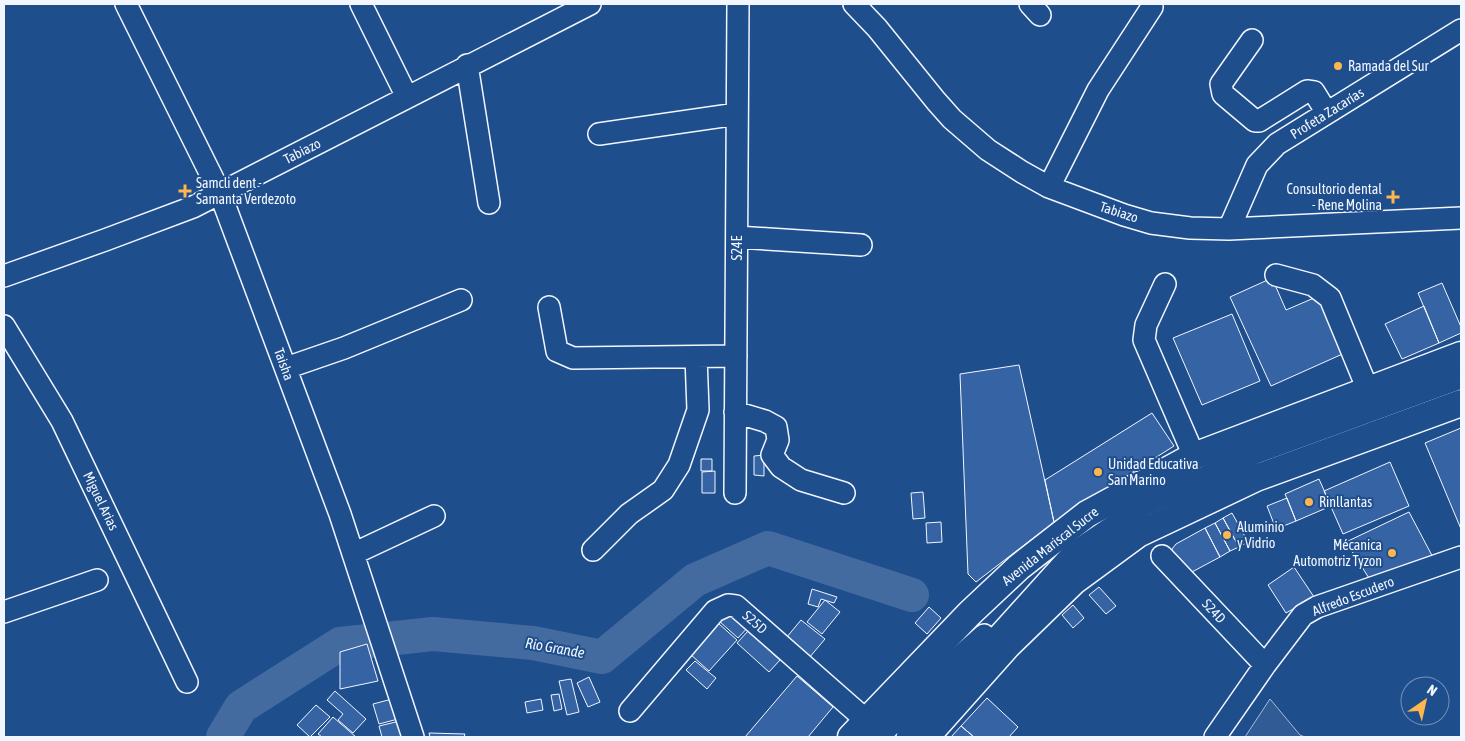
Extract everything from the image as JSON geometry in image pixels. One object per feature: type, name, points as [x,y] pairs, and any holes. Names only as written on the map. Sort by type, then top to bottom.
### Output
[{"type":"main road","name":"Avenida Mariscal Sucre","points":[[866,732],[970,613],[1019,568],[1087,514],[1194,456],[1461,355]]},
{"type":"main road","points":[[926,737],[1007,646],[1074,581],[1138,534],[1256,478],[1461,403]]},
{"type":"street","name":"Taisha","points":[[126,4],[220,193],[340,514],[413,737]]},
{"type":"street","points":[[361,4],[406,97]]},
{"type":"street","name":"Tabiazo","points":[[4,276],[176,214],[590,4]]},
{"type":"street","name":"S24E","points":[[734,493],[738,4]]},
{"type":"street","name":"Tabiazo","points":[[854,4],[877,28],[952,119],[988,150],[1048,187],[1124,215],[1151,223],[1190,228],[1229,229],[1461,218]]},
{"type":"street","points":[[1048,187],[1098,90],[1152,7]]},
{"type":"street","name":"Profeta Zacarías","points":[[1229,229],[1257,165],[1278,144],[1461,30]]},
{"type":"street","points":[[1252,40],[1221,84],[1223,94],[1255,121],[1259,121],[1307,91],[1314,92],[1327,113]]},
{"type":"street","points":[[467,65],[489,203]]},
{"type":"street","points":[[599,134],[738,114]]},
{"type":"street","points":[[737,237],[861,245]]},
{"type":"street","points":[[1276,275],[1312,285],[1330,298],[1368,390]]},
{"type":"street","points":[[1165,284],[1146,325],[1144,340],[1194,456]]},
{"type":"street","points":[[286,368],[344,348],[461,300]]},
{"type":"street","points":[[549,307],[557,351],[573,358],[736,356]]},
{"type":"street","name":"Miguel Arias","points":[[4,326],[62,421],[188,682]]},
{"type":"street","points":[[593,550],[629,514],[663,490],[679,465],[698,410],[696,357]]},
{"type":"street","points":[[908,737],[1072,554],[1143,506],[1256,453],[1461,378]]},
{"type":"street","points":[[735,412],[765,421],[776,427],[778,440],[772,455],[781,467],[801,480],[844,493]]},
{"type":"street","points":[[353,554],[434,516]]},
{"type":"street","name":"S24D","points":[[1162,556],[1265,665]]},
{"type":"street","name":"Alfredo Escudero","points":[[1215,737],[1265,665],[1303,616],[1317,607],[1461,558]]},
{"type":"street","points":[[4,612],[97,580]]},
{"type":"street","points":[[866,732],[937,677],[971,646],[1038,591]]},
{"type":"street","name":"S25D","points":[[630,711],[715,610],[728,605],[736,606],[866,732]]},
{"type":"shaded area","points":[[1270,699],[1300,735],[1305,737],[1245,737]]},
{"type":"building","points":[[1272,278],[1286,310],[1321,295],[1347,352],[1271,386],[1230,297]]},
{"type":"building","points":[[1442,283],[1461,327],[1461,333],[1439,343],[1418,293]]},
{"type":"building","points":[[1424,306],[1439,343],[1402,359],[1385,324]]},
{"type":"building","points":[[1232,314],[1260,381],[1202,405],[1173,338]]},
{"type":"building","points":[[1019,365],[1054,522],[976,582],[968,574],[960,374]]},
{"type":"building","points":[[1152,413],[1174,446],[1054,522],[1045,480]]},
{"type":"building","points":[[1461,428],[1461,529],[1425,443]]},
{"type":"building","points":[[764,455],[764,476],[754,475],[754,456]]},
{"type":"building","points":[[701,459],[712,459],[712,471],[701,471]]},
{"type":"building","points":[[1390,462],[1409,506],[1343,534],[1324,491]]},
{"type":"building","points":[[715,471],[715,493],[702,493],[702,472]]},
{"type":"building","name":"Rinllantas","points":[[1319,479],[1331,506],[1296,521],[1285,494]]},
{"type":"building","points":[[923,492],[925,518],[913,519],[911,493]]},
{"type":"building","points":[[1287,498],[1296,521],[1276,529],[1267,506]]},
{"type":"building","name":"Mécanica Automotriz Tyzon","points":[[1409,512],[1437,565],[1374,586],[1346,542]]},
{"type":"building","points":[[1232,513],[1248,542],[1239,547],[1223,518]]},
{"type":"building","name":"Aluminio y Vidrio","points":[[1223,518],[1239,547],[1230,551],[1215,523]]},
{"type":"building","points":[[941,522],[942,542],[927,543],[926,523]]},
{"type":"building","points":[[1215,523],[1230,551],[1220,557],[1205,528]]},
{"type":"building","points":[[1205,528],[1220,557],[1190,573],[1172,553],[1172,549],[1176,544]]},
{"type":"building","points":[[1294,567],[1314,597],[1286,613],[1268,585]]},
{"type":"building","points":[[1099,587],[1116,606],[1106,614],[1089,595]]},
{"type":"building","points":[[812,589],[837,597],[834,603],[821,599],[818,607],[808,604]]},
{"type":"building","points":[[825,600],[840,612],[822,634],[807,622]]},
{"type":"building","points":[[1073,605],[1084,618],[1073,628],[1062,615]]},
{"type":"building","points":[[929,607],[941,618],[927,634],[915,623]]},
{"type":"building","points":[[731,608],[750,625],[738,638],[719,621]]},
{"type":"building","points":[[801,620],[825,639],[809,658],[786,638]]},
{"type":"building","points":[[718,623],[737,640],[709,671],[690,654]]},
{"type":"building","points":[[748,631],[780,660],[769,672],[737,643]]},
{"type":"building","points":[[367,644],[378,681],[340,689],[340,652]]},
{"type":"building","points":[[695,661],[716,678],[707,689],[686,670]]},
{"type":"building","points":[[797,676],[833,707],[808,737],[745,737]]},
{"type":"building","points":[[589,677],[600,702],[588,707],[577,683]]},
{"type":"building","points":[[571,679],[579,712],[567,715],[559,681]]},
{"type":"building","points":[[335,691],[366,719],[353,733],[338,720],[343,714],[327,700]]},
{"type":"building","points":[[559,694],[562,709],[554,711],[551,695]]},
{"type":"building","points":[[987,698],[1018,727],[1009,737],[974,737],[961,726]]},
{"type":"building","points":[[392,699],[398,719],[379,724],[373,704]]},
{"type":"building","points":[[541,699],[543,710],[527,713],[525,702]]},
{"type":"building","points":[[316,705],[330,717],[310,737],[297,725]]},
{"type":"building","points":[[333,717],[356,737],[322,737],[318,734]]},
{"type":"building","points":[[400,721],[405,737],[382,737],[379,726]]},
{"type":"building","points":[[961,726],[974,737],[951,737]]},
{"type":"building","points":[[429,733],[465,734],[464,737],[430,737]]},
{"type":"waterway","name":"Rio Grande","points":[[223,737],[241,707],[340,644],[433,634],[533,643],[602,657],[695,580],[768,548],[912,595]]},
{"type":"place","name":"Ramada del Sur","points":[[1338,66]]},
{"type":"place","name":"Samcli dent - Samanta Verdezoto","points":[[185,191]]},
{"type":"place","name":"Consultorio dental - Rene Molina","points":[[1393,197]]},
{"type":"place","name":"Unidad Educativa San Marino","points":[[1098,472]]},
{"type":"place","name":"Rinllantas","points":[[1309,502]]},
{"type":"place","name":"Aluminio y Vidrio","points":[[1227,535]]},
{"type":"place","name":"Mécanica Automotriz Tyzon","points":[[1392,553]]}]
